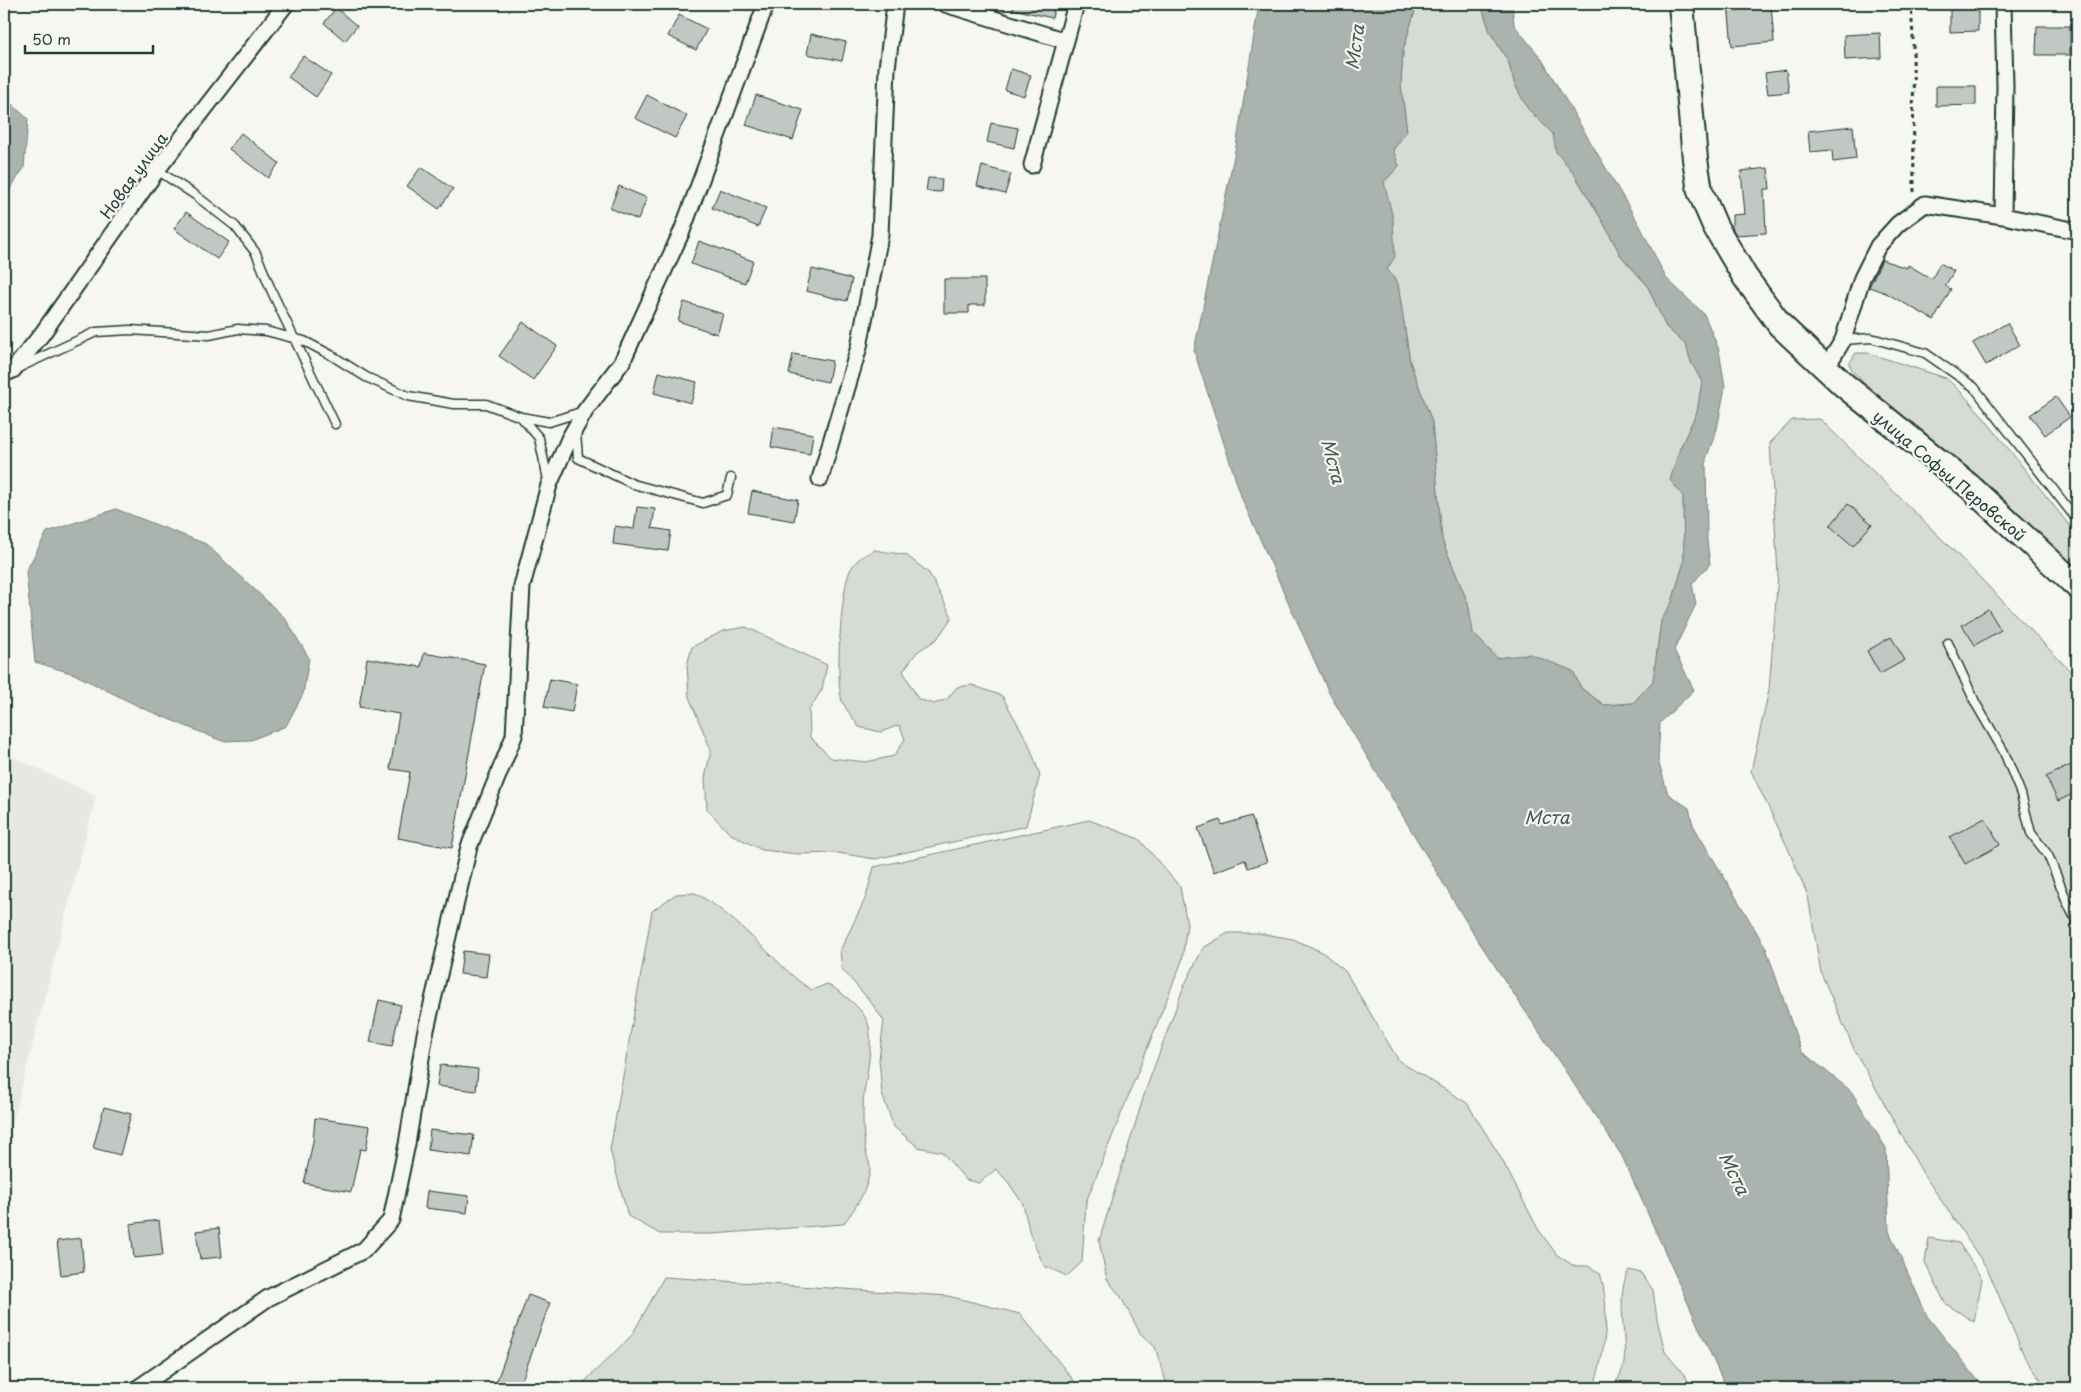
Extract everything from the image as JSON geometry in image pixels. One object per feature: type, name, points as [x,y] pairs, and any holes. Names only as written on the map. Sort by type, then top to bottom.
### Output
[{"type":"main road","name":"улица Софьи Перовской","points":[[1681,4],[1695,159],[1700,191],[1715,226],[1745,277],[1780,325],[1844,385],[1969,486],[2077,586]]},
{"type":"street","points":[[138,1388],[268,1298],[364,1250],[390,1220],[407,1144],[425,1034],[469,847],[514,736],[522,586],[549,485],[575,428],[585,411],[622,362],[682,231],[766,4]]},
{"type":"street","points":[[820,479],[858,348],[880,235],[887,68],[896,4]]},
{"type":"street","points":[[945,4],[1066,41]]},
{"type":"street","points":[[1032,165],[1076,4]]},
{"type":"street","points":[[2003,4],[2005,86],[2003,216]]},
{"type":"street","name":"Новая улица","points":[[8,372],[42,334],[157,170],[280,7]]},
{"type":"street","points":[[1826,368],[1843,340],[1862,278],[1878,246],[1898,224],[1925,204],[2003,216],[2077,231]]},
{"type":"lane","points":[[157,170],[195,195],[235,226],[256,253],[294,339],[335,424]]},
{"type":"lane","points":[[8,372],[96,332],[130,330],[209,335],[238,329],[266,331],[294,339],[331,355],[366,377],[408,396],[454,404],[486,404],[521,417],[549,422],[585,411]]},
{"type":"lane","points":[[1843,340],[1870,338],[1926,353],[1974,387],[2077,520]]},
{"type":"lane","points":[[521,417],[539,438],[549,485]]},
{"type":"lane","points":[[575,428],[578,458],[633,484],[703,503],[727,495],[731,478]]},
{"type":"lane","points":[[1948,643],[1976,704],[2004,752],[2021,794],[2031,833],[2048,855],[2077,922]]},
{"type":"path","points":[[1911,4],[1913,37],[1914,212]]},
{"type":"shaded area","points":[[1417,4],[1481,4],[1490,32],[1508,61],[1515,85],[1528,109],[1553,134],[1557,152],[1573,172],[1621,256],[1647,285],[1666,327],[1686,345],[1691,362],[1702,382],[1697,412],[1680,448],[1684,562],[1672,602],[1661,621],[1653,681],[1633,703],[1604,705],[1581,688],[1573,671],[1530,655],[1497,658],[1473,633],[1468,603],[1442,540],[1432,422],[1410,362],[1398,284],[1387,269],[1384,182],[1399,166],[1393,150],[1407,131],[1401,85],[1403,50]]},
{"type":"shaded area","points":[[1856,353],[1868,353],[1946,378],[1961,392],[1980,413],[2077,535],[2077,576],[1853,372],[1849,364]]},
{"type":"shaded area","points":[[1820,419],[1955,552],[2077,678],[2077,1388],[2047,1388],[2025,1358],[1988,1270],[1922,1172],[1854,1049],[1821,973],[1808,896],[1787,846],[1751,771],[1769,690],[1778,574],[1770,443],[1792,420]]},
{"type":"shaded area","points":[[874,550],[906,555],[929,573],[952,617],[937,639],[917,652],[903,671],[918,699],[934,704],[947,699],[957,687],[972,685],[1002,696],[1028,742],[1040,775],[1026,826],[875,859],[838,853],[798,854],[762,850],[729,833],[707,809],[705,778],[711,750],[689,697],[687,665],[692,647],[723,631],[746,627],[827,665],[822,689],[809,710],[810,737],[831,758],[866,762],[894,756],[905,739],[899,725],[881,732],[859,727],[842,701],[840,691],[839,658],[845,587],[852,567],[858,560]]},
{"type":"shaded area","points":[[4,753],[96,796],[4,1156]]},
{"type":"shaded area","points":[[1089,820],[1139,839],[1180,887],[1187,924],[1182,961],[1086,1202],[1082,1262],[1067,1276],[1044,1266],[1030,1234],[1023,1204],[1008,1182],[996,1169],[979,1183],[966,1180],[942,1152],[918,1147],[894,1127],[882,1094],[879,1059],[884,1021],[870,1001],[842,969],[840,951],[866,897],[874,867]]},
{"type":"shaded area","points":[[695,893],[735,921],[790,974],[812,990],[827,984],[845,996],[861,1011],[868,1023],[870,1052],[863,1117],[865,1147],[870,1170],[860,1199],[843,1224],[713,1234],[660,1234],[628,1216],[610,1150],[652,911],[676,894]]},
{"type":"shaded area","points":[[1228,933],[1258,933],[1293,939],[1322,952],[1345,971],[1399,1061],[1467,1103],[1501,1158],[1538,1229],[1557,1255],[1574,1266],[1588,1266],[1600,1273],[1606,1316],[1604,1345],[1594,1387],[1168,1388],[1155,1347],[1140,1333],[1121,1297],[1107,1279],[1099,1241],[1146,1089],[1184,986],[1203,948]]},
{"type":"shaded area","points":[[1929,1238],[1959,1243],[1982,1279],[1974,1322],[1945,1303],[1925,1262]]},
{"type":"shaded area","points":[[1629,1270],[1641,1273],[1653,1290],[1657,1319],[1665,1352],[1686,1377],[1692,1388],[1613,1388],[1624,1363],[1622,1303],[1625,1280]]},
{"type":"shaded area","points":[[664,1277],[948,1296],[1020,1314],[1080,1388],[578,1388],[632,1335]]},
{"type":"water","name":"Мста","points":[[1259,4],[1417,4],[1403,50],[1401,85],[1407,131],[1393,150],[1399,166],[1384,182],[1393,218],[1395,257],[1387,269],[1398,284],[1410,362],[1432,422],[1442,540],[1468,603],[1473,633],[1497,658],[1530,654],[1573,671],[1581,688],[1604,705],[1633,703],[1653,681],[1661,621],[1672,602],[1684,562],[1683,496],[1670,480],[1680,448],[1697,412],[1702,382],[1691,362],[1686,345],[1666,327],[1647,285],[1621,256],[1573,172],[1556,152],[1553,134],[1528,109],[1515,85],[1508,61],[1490,32],[1481,4],[1512,4],[1514,25],[1541,58],[1640,226],[1666,278],[1704,314],[1719,350],[1725,387],[1717,429],[1706,459],[1707,541],[1710,564],[1692,584],[1696,604],[1674,650],[1694,690],[1660,723],[1658,760],[1668,794],[1689,808],[1693,825],[1766,948],[1801,1051],[1851,1091],[1886,1148],[1889,1231],[1927,1316],[1984,1388],[1726,1388],[1622,1156],[1473,933],[1330,695],[1242,499],[1194,351],[1237,141]]},
{"type":"water","points":[[4,97],[28,119],[24,168],[4,198]]},
{"type":"water","points":[[116,509],[206,544],[285,618],[309,658],[303,694],[286,726],[251,740],[222,741],[142,708],[74,674],[35,662],[26,571],[47,532]]},
{"type":"building","points":[[1014,4],[1055,4],[1052,18],[1013,9]]},
{"type":"building","points":[[1728,4],[1771,4],[1774,42],[1732,46]]},
{"type":"building","points":[[1978,4],[1978,31],[1950,32],[1950,5]]},
{"type":"building","points":[[336,8],[357,26],[345,41],[324,23]]},
{"type":"building","points":[[679,15],[707,29],[696,50],[668,36]]},
{"type":"building","points":[[2037,26],[2070,26],[2070,55],[2036,55]]},
{"type":"building","points":[[1880,33],[1881,58],[1845,60],[1844,35]]},
{"type":"building","points":[[811,34],[846,42],[842,61],[807,54]]},
{"type":"building","points":[[303,56],[331,75],[316,97],[288,77]]},
{"type":"building","points":[[1011,69],[1031,75],[1024,96],[1005,90]]},
{"type":"building","points":[[1786,70],[1789,92],[1768,94],[1765,73]]},
{"type":"building","points":[[1936,86],[1976,86],[1976,105],[1936,106]]},
{"type":"building","points":[[647,95],[687,116],[675,138],[635,118]]},
{"type":"building","points":[[756,95],[803,110],[793,140],[746,125]]},
{"type":"building","points":[[991,123],[1018,128],[1014,148],[987,142]]},
{"type":"building","points":[[1853,126],[1856,159],[1833,162],[1832,150],[1810,152],[1808,131]]},
{"type":"building","points":[[241,133],[279,163],[268,178],[229,149]]},
{"type":"building","points":[[982,166],[1011,174],[1005,194],[977,186]]},
{"type":"building","points":[[421,167],[453,189],[439,209],[407,186]]},
{"type":"building","points":[[1768,168],[1770,189],[1764,189],[1766,233],[1736,235],[1732,228],[1732,215],[1745,214],[1741,171]]},
{"type":"building","points":[[928,178],[942,179],[941,192],[926,191]]},
{"type":"building","points":[[619,186],[647,198],[638,220],[610,208]]},
{"type":"building","points":[[720,189],[766,208],[758,227],[712,208]]},
{"type":"building","points":[[186,212],[229,242],[217,259],[174,229]]},
{"type":"building","points":[[699,241],[753,261],[745,283],[691,264]]},
{"type":"building","points":[[1882,260],[1907,268],[1908,265],[1932,279],[1940,263],[1954,271],[1945,286],[1951,289],[1934,320],[1886,293],[1869,287]]},
{"type":"building","points":[[812,269],[852,279],[847,301],[806,291]]},
{"type":"building","points":[[944,279],[985,279],[985,305],[969,305],[969,313],[944,313]]},
{"type":"building","points":[[684,302],[723,314],[717,334],[678,321]]},
{"type":"building","points":[[523,322],[557,346],[533,380],[499,356]]},
{"type":"building","points":[[2007,323],[2020,345],[1986,365],[1973,343]]},
{"type":"building","points":[[793,354],[832,361],[828,382],[789,374]]},
{"type":"building","points":[[659,372],[697,382],[691,403],[654,393]]},
{"type":"building","points":[[2056,397],[2070,417],[2045,435],[2030,415]]},
{"type":"building","points":[[774,427],[813,434],[810,454],[771,447]]},
{"type":"building","points":[[752,491],[798,500],[794,521],[748,513]]},
{"type":"building","points":[[1848,504],[1872,524],[1853,546],[1830,526]]},
{"type":"building","points":[[637,507],[655,509],[652,528],[671,531],[668,551],[613,544],[615,526],[634,529]]},
{"type":"building","points":[[1988,609],[2001,630],[1975,645],[1962,625]]},
{"type":"building","points":[[1891,637],[1905,660],[1880,674],[1867,651]]},
{"type":"building","points":[[424,653],[485,664],[452,848],[398,838],[410,772],[390,769],[399,714],[359,707],[367,658],[421,667]]},
{"type":"building","points":[[550,679],[577,684],[572,712],[544,707]]},
{"type":"building","points":[[2073,764],[2077,774],[2077,792],[2058,801],[2046,777]]},
{"type":"building","points":[[1251,816],[1267,862],[1248,868],[1245,860],[1214,872],[1198,828],[1220,820],[1222,825]]},
{"type":"building","points":[[1985,818],[2000,845],[1965,864],[1950,837]]},
{"type":"building","points":[[463,951],[489,954],[486,977],[460,974]]},
{"type":"building","points":[[379,1000],[401,1005],[392,1046],[370,1042]]},
{"type":"building","points":[[440,1065],[478,1069],[476,1091],[437,1086]]},
{"type":"building","points":[[104,1107],[131,1114],[120,1155],[93,1148]]},
{"type":"building","points":[[315,1118],[370,1126],[366,1150],[360,1149],[351,1192],[304,1183],[313,1142]]},
{"type":"building","points":[[430,1130],[474,1135],[471,1156],[428,1150]]},
{"type":"building","points":[[427,1191],[469,1196],[467,1213],[425,1208]]},
{"type":"building","points":[[159,1220],[163,1255],[134,1258],[130,1224]]},
{"type":"building","points":[[219,1228],[222,1257],[200,1259],[196,1231]]},
{"type":"building","points":[[81,1238],[84,1272],[61,1275],[57,1241]]},
{"type":"building","points":[[528,1295],[550,1303],[519,1388],[512,1388],[496,1383]]}]
